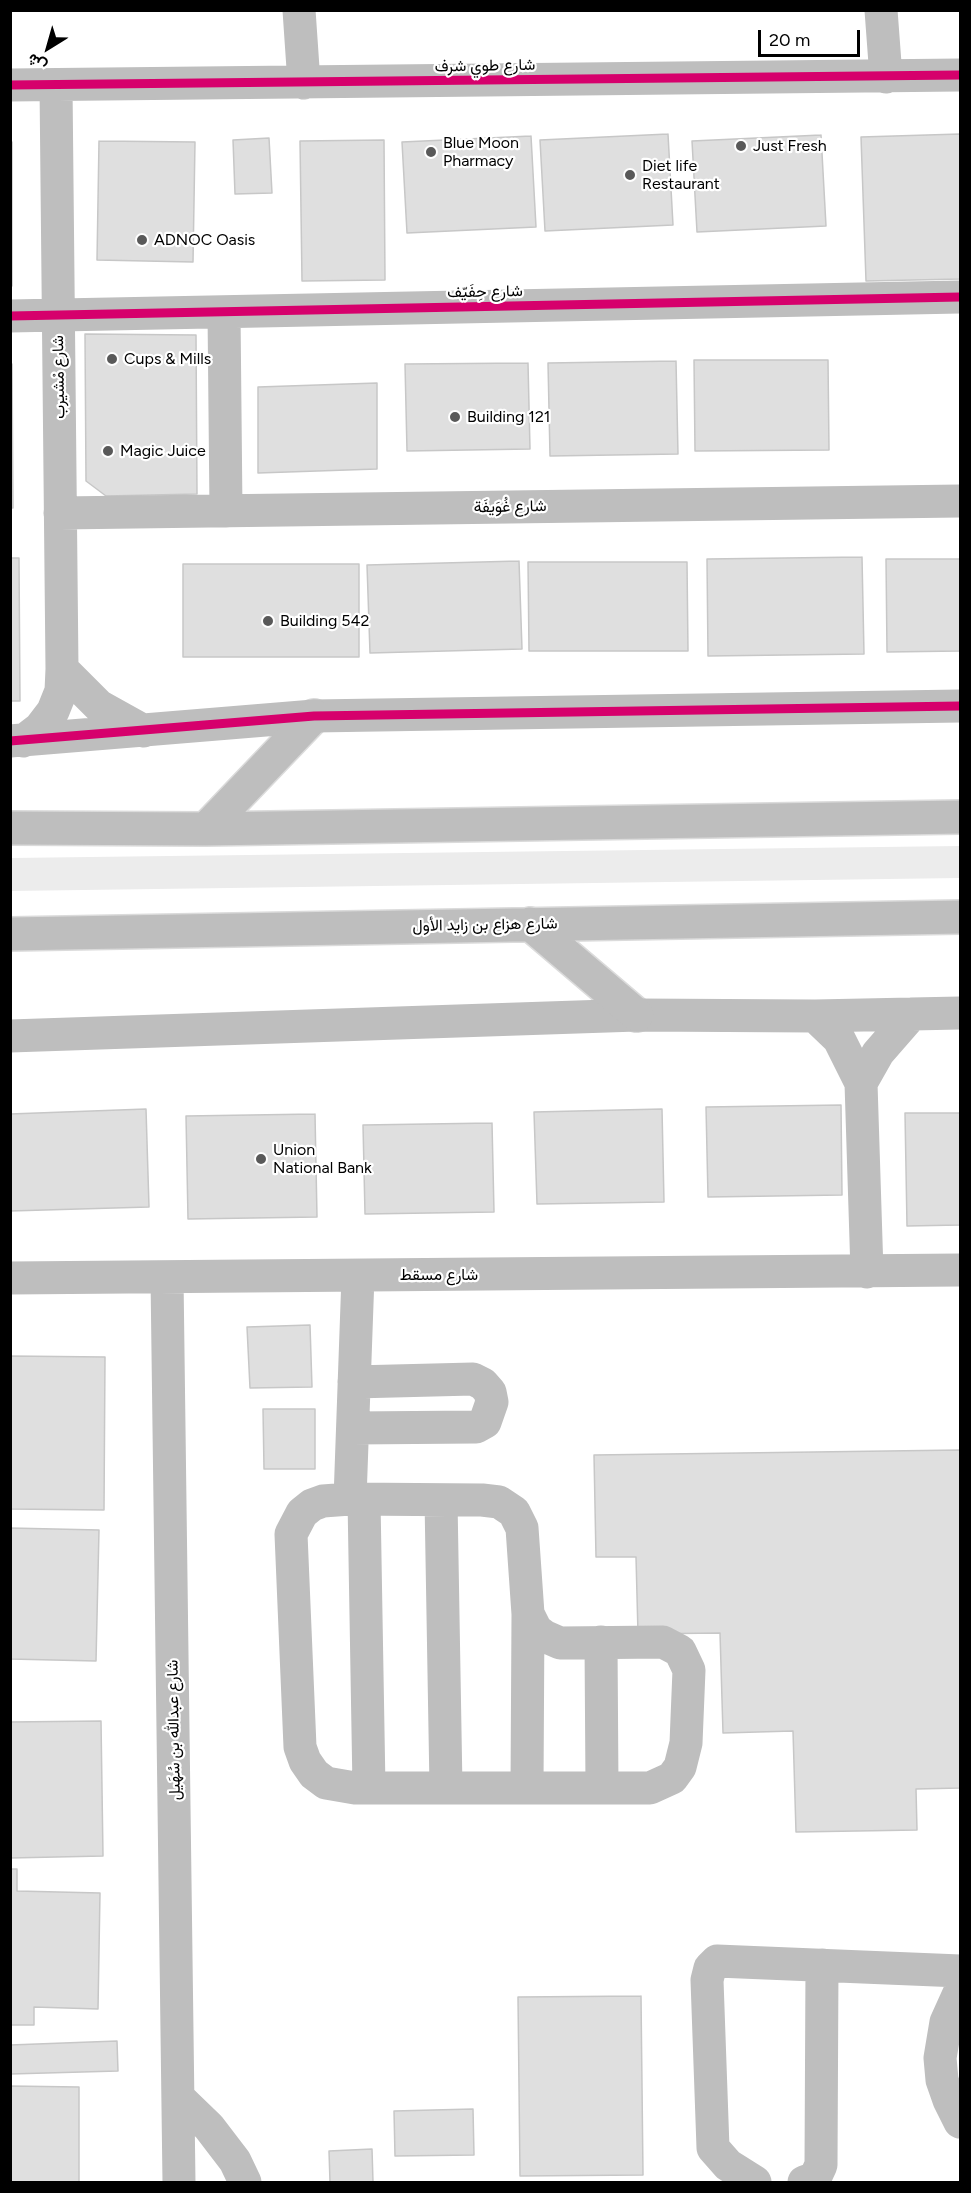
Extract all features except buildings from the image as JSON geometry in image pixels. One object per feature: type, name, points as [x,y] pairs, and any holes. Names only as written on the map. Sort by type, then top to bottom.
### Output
[{"type":"street","points":[[299,10],[304,83]]},
{"type":"street","points":[[881,10],[886,77]]},
{"type":"street","name":"شارع طوي شرف","points":[[10,85],[960,75]]},
{"type":"street","name":"شارع مْشيرب","points":[[17,741],[40,728],[53,711],[61,691],[56,85]]},
{"type":"street","name":"شارع حِفَيّف","points":[[10,316],[960,297]]},
{"type":"street","points":[[224,312],[226,511]]},
{"type":"street","name":"شارع غُوَيفَة","points":[[60,513],[960,501]]},
{"type":"street","points":[[62,669],[99,706],[144,731]]},
{"type":"street","points":[[17,741],[314,716],[960,706]]},
{"type":"street","points":[[206,829],[314,716]]},
{"type":"street","points":[[10,828],[206,829],[960,817]]},
{"type":"street","name":"شارع هزاع بن زايد الأول","points":[[10,934],[960,917]]},
{"type":"street","points":[[530,924],[637,1015]]},
{"type":"street","points":[[10,1036],[637,1015],[815,1016],[960,1013]]},
{"type":"street","points":[[861,1083],[878,1053],[912,1014]]},
{"type":"street","points":[[815,1016],[839,1039],[861,1083],[867,1272]]},
{"type":"street","name":"شارع مسقط","points":[[10,1278],[960,1270]]},
{"type":"street","points":[[358,1276],[353,1428],[369,1788]]},
{"type":"street","name":"شارع عبدالله بن سُهَيل","points":[[167,1277],[180,2182]]},
{"type":"street","points":[[353,1428],[476,1427],[485,1422],[492,1402],[490,1392],[483,1384],[473,1379],[354,1382]]},
{"type":"street","points":[[441,1500],[446,1788]]},
{"type":"street","points":[[527,1788],[528,1614],[522,1528],[514,1512],[499,1502],[491,1500],[323,1501],[312,1505],[302,1513],[291,1534],[300,1747],[309,1767],[326,1782],[340,1787],[369,1788],[527,1788],[602,1788],[650,1788],[672,1778],[680,1767],[686,1743],[689,1670],[680,1651],[663,1642],[551,1641],[536,1630],[528,1614]]},
{"type":"street","points":[[601,1642],[602,1788]]},
{"type":"street","points":[[755,2182],[728,2165],[713,2148],[707,1980],[710,1968],[717,1961],[960,1971]]},
{"type":"street","points":[[804,2182],[815,2178],[821,2165],[822,1965]]},
{"type":"street","points":[[960,1991],[946,2022],[940,2058],[942,2080],[960,2122]]},
{"type":"street","points":[[179,2098],[210,2127],[235,2161],[245,2182]]},
{"type":"shaded area","points":[[960,846],[960,878],[10,891],[11,858]]},
{"type":"cycle path","points":[[10,85],[960,75]]},
{"type":"cycle path","points":[[10,316],[960,297]]},
{"type":"cycle path","points":[[10,741],[314,716],[960,706]]},
{"type":"place","name":"Just Fresh","points":[[741,146]]},
{"type":"place","name":"Blue Moon Pharmacy","points":[[431,152]]},
{"type":"place","name":"Diet life Restaurant","points":[[630,175]]},
{"type":"place","name":"ADNOC Oasis","points":[[142,240]]},
{"type":"place","name":"Cups & Mills","points":[[112,359]]},
{"type":"place","name":"Building 121","points":[[455,417]]},
{"type":"place","name":"Magic Juice","points":[[108,451]]},
{"type":"place","name":"Building 542","points":[[268,621]]},
{"type":"place","name":"Union National Bank","points":[[261,1159]]}]
